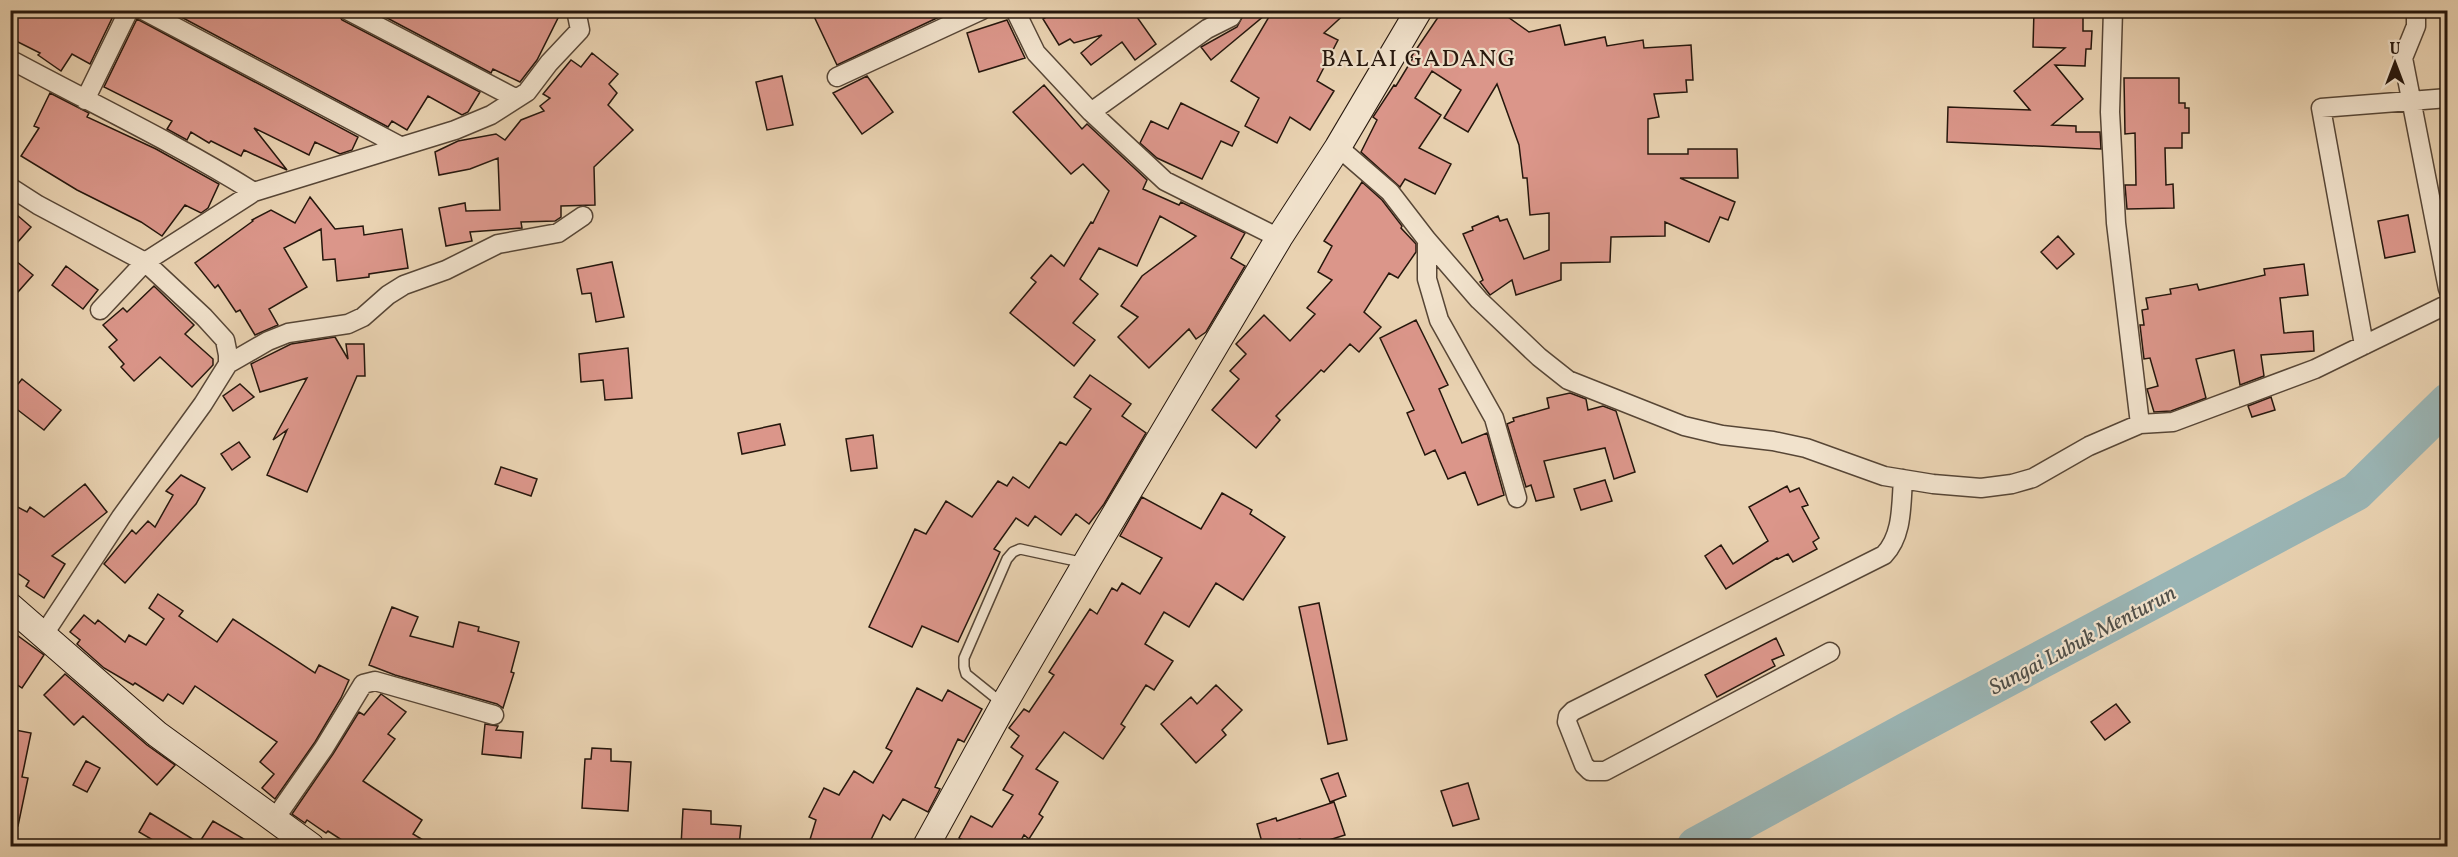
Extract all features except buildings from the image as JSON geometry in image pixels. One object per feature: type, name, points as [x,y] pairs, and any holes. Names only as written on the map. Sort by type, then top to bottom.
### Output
[{"type":"street","points":[[85,100],[129,10]]},
{"type":"street","points":[[143,10],[400,146]]},
{"type":"street","points":[[347,10],[515,98]]},
{"type":"street","points":[[100,310],[145,262],[254,192],[300,176],[346,165],[491,115],[527,92],[549,63],[580,30],[576,10]]},
{"type":"street","points":[[837,77],[982,10]]},
{"type":"street","points":[[1015,10],[1036,53],[1091,112],[1165,181],[1279,238]]},
{"type":"street","points":[[1091,112],[1207,29],[1231,17],[1234,10]]},
{"type":"street","points":[[926,846],[1004,704],[1086,563],[1279,238],[1338,147],[1419,10]]},
{"type":"street","points":[[2113,10],[2110,112],[2116,223],[2140,424]]},
{"type":"street","points":[[2416,10],[2416,26],[2403,57],[2448,289]]},
{"type":"street","points":[[15,62],[199,158],[254,192]]},
{"type":"street","points":[[2364,345],[2321,108],[2448,98]]},
{"type":"street","points":[[1338,147],[1390,192],[1427,240],[1479,300],[1539,357],[1568,380],[1684,426],[1722,435],[1773,441],[1806,448],[1884,476],[1903,479],[1981,488],[2012,484],[2033,478],[2089,446],[2140,424],[2173,422],[2315,369],[2448,304]]},
{"type":"street","points":[[10,187],[38,205],[145,262],[204,317],[225,340],[228,364]]},
{"type":"street","points":[[44,634],[90,562],[203,404],[228,364],[268,341],[288,333],[348,324],[363,317],[388,295],[404,285],[446,270],[498,244],[558,233],[583,216]]},
{"type":"street","points":[[1427,240],[1427,279],[1439,320],[1494,418],[1517,498]]},
{"type":"street","points":[[1830,652],[1605,771],[1590,771],[1584,765],[1567,722],[1568,716],[1573,711],[1884,555],[1893,546],[1897,537],[1903,479]]},
{"type":"street","points":[[10,606],[158,734],[311,846]]},
{"type":"street","points":[[274,820],[324,748],[363,684],[375,681],[494,715]]},
{"type":"lane","points":[[1004,704],[966,674],[963,667],[964,658],[1007,559],[1013,552],[1020,549],[1086,563]]},
{"type":"waterway","name":"Sungai Lubuk Menturun","points":[[1696,846],[2356,492],[2448,402]]},
{"type":"district","name":"BALAI GADANG","points":[[1419,58]]}]
